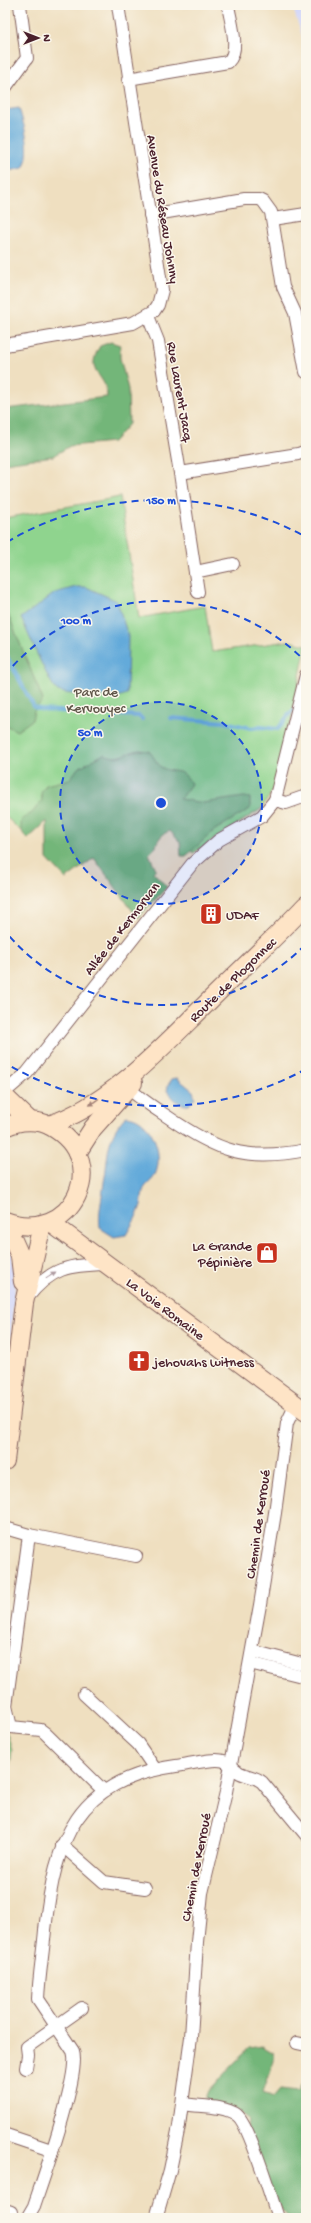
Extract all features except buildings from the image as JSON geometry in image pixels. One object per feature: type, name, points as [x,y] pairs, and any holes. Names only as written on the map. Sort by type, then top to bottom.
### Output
[{"type":"main road","name":"Route de Plogonnec","points":[[77,1152],[125,1085],[306,905]]},
{"type":"main road","name":"Route de Plogonnec","points":[[49,1125],[82,1110],[125,1085]]},
{"type":"main road","points":[[5,1098],[30,1121]]},
{"type":"main road","points":[[5,1127],[30,1121],[49,1125],[70,1141],[77,1152],[81,1167],[81,1182],[77,1196],[69,1208],[46,1224],[23,1226],[5,1221]]},
{"type":"main road","points":[[69,1208],[85,1246]]},
{"type":"main road","points":[[5,1221],[22,1263],[24,1303]]},
{"type":"main road","points":[[5,1461],[24,1303],[46,1224]]},
{"type":"main road","name":"La Voie Romaine","points":[[46,1224],[85,1246],[301,1408]]},
{"type":"street","points":[[5,88],[28,58],[20,5]]},
{"type":"street","name":"Avenue du Réseau Johnny","points":[[118,5],[128,79],[162,290],[158,305],[148,316]]},
{"type":"street","points":[[128,79],[228,62],[232,58],[234,44],[228,5]]},
{"type":"street","points":[[150,215],[253,198],[259,199],[268,206],[273,219],[284,286],[295,313],[306,372]]},
{"type":"street","points":[[273,219],[306,214]]},
{"type":"street","points":[[5,345],[133,323],[148,316]]},
{"type":"street","name":"Rue Laurent Jacq","points":[[148,316],[158,341],[198,592]]},
{"type":"street","points":[[180,473],[298,454],[306,451]]},
{"type":"street","points":[[195,572],[233,564]]},
{"type":"street","name":"Allée de Kermorvan","points":[[5,1092],[28,1073],[192,864],[219,840],[262,816],[275,800],[306,675]]},
{"type":"street","points":[[275,800],[286,803],[306,796]]},
{"type":"street","points":[[125,1085],[176,1123],[208,1142],[229,1151],[264,1155],[306,1150]]},
{"type":"street","points":[[24,1303],[39,1284],[62,1268],[79,1264],[107,1264]]},
{"type":"street","name":"Chemin de Kerroué","points":[[156,2218],[171,2164],[182,2104],[192,2025],[197,1942],[202,1893],[221,1817],[250,1663],[275,1513],[287,1423],[301,1408]]},
{"type":"street","points":[[5,1528],[29,1536],[136,1556]]},
{"type":"street","points":[[29,1536],[6,1707],[11,1727],[41,1730],[104,1791]]},
{"type":"street","points":[[252,1651],[306,1665]]},
{"type":"street","points":[[250,1663],[306,1677]]},
{"type":"street","points":[[84,1694],[138,1744],[155,1769]]},
{"type":"street","points":[[27,2218],[34,2206],[68,2100],[75,2060],[74,2051],[55,2026],[38,1999],[51,1890],[62,1845],[78,1815],[95,1797],[104,1791],[155,1769],[219,1760],[230,1764],[238,1772],[254,1776],[262,1782],[306,1835]]},
{"type":"street","points":[[62,1845],[104,1882],[146,1888]]},
{"type":"street","points":[[26,2068],[28,2055],[27,2047],[82,2008]]},
{"type":"street","points":[[182,2104],[224,2110],[238,2116],[246,2130],[278,2218]]},
{"type":"street","points":[[6,2135],[51,2150]]},
{"type":"shaded area","points":[[292,5],[306,5],[306,48]]},
{"type":"shaded area","points":[[5,1238],[11,1248],[16,1276],[5,1400]]},
{"type":"green space","points":[[111,342],[120,345],[120,358],[128,389],[129,424],[113,442],[70,446],[53,456],[5,463],[5,409],[107,397],[104,383],[97,373],[94,363],[95,355],[100,346]]},
{"type":"green space","name":"Parc de Kervouyec","points":[[120,497],[139,618],[205,606],[212,652],[288,641],[306,645],[291,722],[274,789],[261,809],[193,853],[136,780],[54,810],[20,830],[5,816],[5,518]]},
{"type":"green space","points":[[5,614],[8,614],[43,700],[34,711],[32,720],[17,731],[5,725]]},
{"type":"green space","points":[[139,750],[149,751],[161,767],[181,773],[188,778],[191,784],[180,799],[203,803],[244,797],[250,798],[250,809],[215,830],[186,856],[181,856],[180,842],[170,831],[165,833],[158,841],[156,847],[149,854],[156,869],[153,872],[167,887],[138,918],[94,858],[66,879],[47,859],[47,821],[28,839],[22,832],[21,825],[22,819],[32,813],[42,800],[41,793],[46,785],[70,779],[78,768],[104,754],[118,757]]},
{"type":"green space","points":[[5,1727],[12,1750],[5,1806]]},
{"type":"green space","points":[[262,2046],[274,2053],[274,2061],[263,2092],[272,2098],[280,2089],[298,2091],[306,2076],[306,2218],[287,2218],[275,2199],[247,2127],[248,2119],[235,2109],[205,2102],[207,2093],[233,2064],[250,2048]]},
{"type":"water","points":[[19,108],[27,138],[26,161],[23,168],[5,172],[5,110]]},
{"type":"water","points":[[76,587],[86,587],[117,601],[128,636],[127,694],[109,697],[70,694],[58,691],[54,687],[44,669],[21,618],[55,593]]},
{"type":"water","points":[[177,1078],[193,1091],[195,1098],[189,1105],[179,1103],[167,1091],[168,1085],[172,1079]]},
{"type":"water","points":[[126,1116],[135,1118],[149,1129],[157,1147],[158,1166],[154,1177],[144,1189],[139,1211],[126,1235],[114,1237],[100,1228],[100,1211],[111,1139],[119,1124]]},
{"type":"waterway","points":[[5,653],[34,707],[43,710],[139,716],[142,719]]},
{"type":"waterway","points":[[170,718],[225,722],[251,728],[261,727],[278,729],[293,711],[306,714]]},
{"type":"place","name":"UDAF","points":[[211,914]]},
{"type":"place","name":"La Grande Pépinière","points":[[267,1253]]},
{"type":"place","name":"jehovahs witness","points":[[139,1361]]}]
